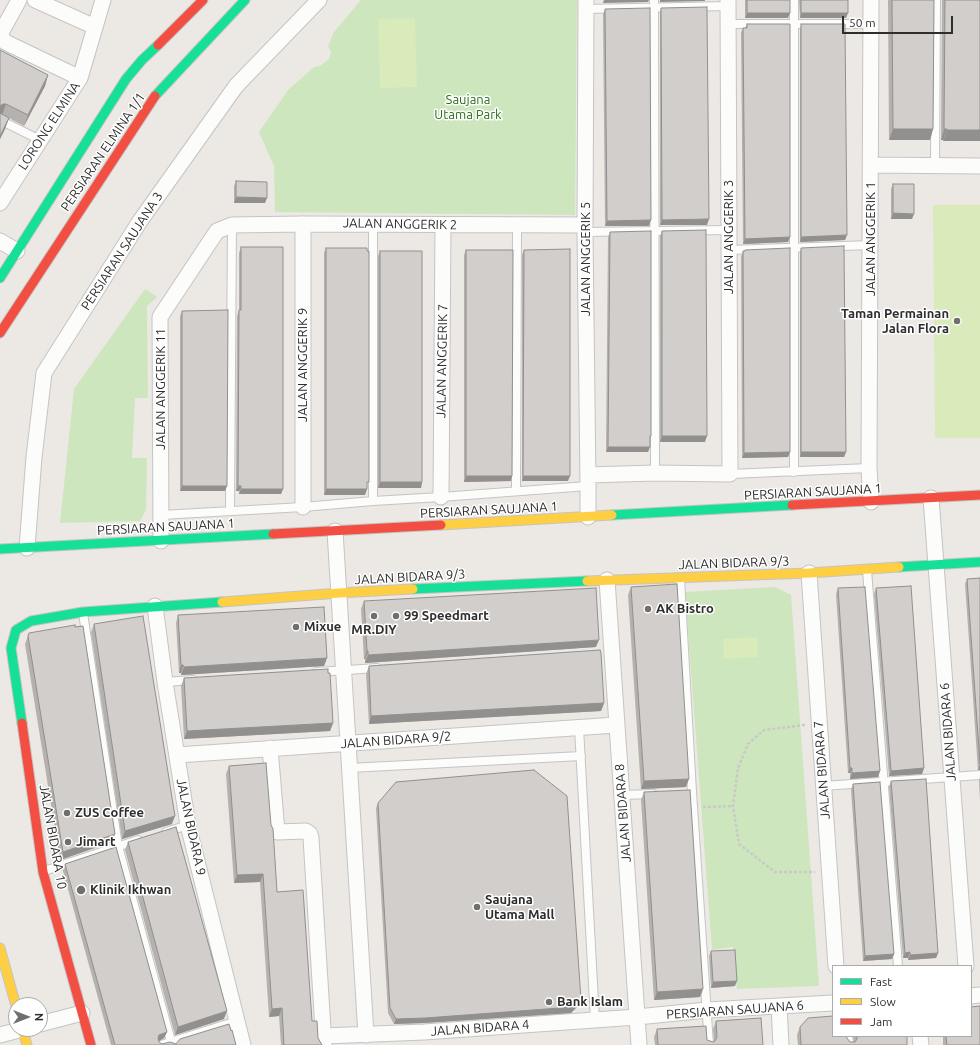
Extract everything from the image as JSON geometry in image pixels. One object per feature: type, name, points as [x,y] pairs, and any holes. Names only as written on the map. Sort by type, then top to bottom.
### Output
[{"type":"street","points":[[18,0],[2,31],[3,40],[7,44],[80,78]]},
{"type":"street","points":[[35,0],[95,27]]},
{"type":"street","name":"LORONG ELMINA","points":[[0,203],[80,78],[103,0]]},
{"type":"street","name":"PERSIARAN ELMINA 1/1","points":[[0,278],[126,79],[142,60],[203,0]]},
{"type":"street","name":"PERSIARAN ELMINA 1/1","points":[[0,333],[152,99],[245,0]]},
{"type":"street","name":"PERSIARAN SAUJANA 3","points":[[27,548],[34,457],[44,373],[140,221],[236,86],[319,0]]},
{"type":"street","name":"JALAN ANGGERIK 1","points":[[871,0],[869,468],[871,502]]},
{"type":"street","name":"JALAN ANGGERIK 3","points":[[728,3],[730,474]]},
{"type":"street","name":"JALAN ANGGERIK 5","points":[[586,5],[585,228],[588,517]]},
{"type":"street","points":[[871,166],[980,166]]},
{"type":"street","name":"JALAN ANGGERIK 2","points":[[216,231],[232,225],[303,224],[517,225],[585,228]]},
{"type":"street","name":"JALAN ANGGERIK 9","points":[[303,224],[303,507]]},
{"type":"street","name":"JALAN ANGGERIK 7","points":[[441,498],[443,225]]},
{"type":"street","name":"JALAN ANGGERIK 11","points":[[161,541],[160,317],[216,231]]},
{"type":"street","points":[[0,241],[17,251]]},
{"type":"street","points":[[588,481],[655,473],[730,474]]},
{"type":"street","name":"PERSIARAN SAUJANA 1","points":[[5,549],[980,495]]},
{"type":"street","name":"JALAN BIDARA 6","points":[[930,498],[966,965]]},
{"type":"street","points":[[335,531],[366,1040]]},
{"type":"street","points":[[0,542],[5,549],[0,556]]},
{"type":"street","name":"JALAN BIDARA 9/3","points":[[16,630],[31,621],[83,612],[339,593],[607,580],[809,573],[980,562]]},
{"type":"street","name":"JALAN BIDARA 7","points":[[809,573],[836,965]]},
{"type":"street","name":"JALAN BIDARA 8","points":[[607,580],[607,652],[616,725],[639,1045]]},
{"type":"street","name":"JALAN BIDARA 9","points":[[155,606],[165,682],[188,825],[243,1045]]},
{"type":"street","name":"JALAN BIDARA 10","points":[[16,630],[11,648],[43,872],[91,1045]]},
{"type":"street","name":"JALAN BIDARA 9/2","points":[[177,754],[616,725]]},
{"type":"street","points":[[270,748],[277,832],[306,831],[310,834],[311,838],[324,1041]]},
{"type":"street","points":[[0,948],[14,997]]},
{"type":"street","name":"PERSIARAN SAUJANA 6","points":[[637,1018],[707,1010],[832,1004]]},
{"type":"street","points":[[778,1006],[781,1045]]},
{"type":"street","points":[[48,1022],[82,1013]]},
{"type":"street","name":"JALAN BIDARA 4","points":[[324,1041],[366,1040],[595,1020],[637,1018]]},
{"type":"lane","points":[[794,0],[794,472]]},
{"type":"lane","points":[[935,166],[936,0]]},
{"type":"lane","points":[[586,5],[728,3]]},
{"type":"lane","points":[[654,4],[655,473]]},
{"type":"lane","points":[[728,24],[871,24]]},
{"type":"lane","points":[[0,120],[40,140]]},
{"type":"lane","points":[[373,224],[373,501]]},
{"type":"lane","points":[[230,510],[232,225]]},
{"type":"lane","points":[[516,491],[517,225]]},
{"type":"lane","points":[[585,228],[655,231],[729,230]]},
{"type":"lane","points":[[729,250],[871,245]]},
{"type":"lane","points":[[730,474],[869,468]]},
{"type":"lane","points":[[161,515],[441,498],[516,491],[588,481]]},
{"type":"lane","points":[[866,569],[898,965]]},
{"type":"lane","points":[[680,578],[688,792],[693,808],[709,1045]]},
{"type":"lane","points":[[83,612],[118,846],[172,1043]]},
{"type":"lane","points":[[312,672],[383,668]]},
{"type":"lane","points":[[165,682],[204,679]]},
{"type":"lane","points":[[579,728],[595,1020]]},
{"type":"lane","points":[[349,768],[581,756]]},
{"type":"lane","points":[[823,786],[980,775]]},
{"type":"lane","points":[[621,795],[661,794]]},
{"type":"lane","points":[[160,834],[188,825]]},
{"type":"lane","points":[[43,872],[146,838]]},
{"type":"lane","points":[[160,1045],[172,1043],[237,1021]]},
{"type":"path","points":[[819,723],[764,730],[748,744],[738,768],[733,806],[739,844],[775,872],[829,872]]},
{"type":"path","points":[[693,808],[733,806]]},
{"type":"green space","name":"Saujana Utama Park","points":[[361,0],[577,0],[575,215],[275,212],[274,166],[259,132],[288,90],[314,67],[320,66],[329,59],[331,52],[328,46],[334,32]]},
{"type":"green space","points":[[415,18],[417,87],[380,88],[378,19]]},
{"type":"green space","name":"Taman Permainan Jalan Flora","points":[[933,205],[980,205],[980,438],[935,438]]},
{"type":"green space","points":[[145,289],[157,297],[147,306],[148,398],[135,398],[132,458],[147,458],[146,510],[140,521],[60,523],[74,389]]},
{"type":"green space","points":[[775,587],[791,595],[819,986],[737,989],[733,947],[712,950],[685,592]]},
{"type":"green space","points":[[757,637],[758,657],[724,659],[723,639]]},
{"type":"building","points":[[747,0],[790,0],[790,13],[747,13]]},
{"type":"building","points":[[801,0],[848,0],[848,13],[801,13]]},
{"type":"building","points":[[892,0],[934,0],[933,129],[893,129]]},
{"type":"building","points":[[945,0],[980,0],[980,130],[944,129]]},
{"type":"building","points":[[707,7],[709,219],[662,220],[661,8]]},
{"type":"building","points":[[650,8],[651,220],[607,221],[605,9]]},
{"type":"building","points":[[747,24],[790,24],[790,237],[745,239],[743,28],[747,28]]},
{"type":"building","points":[[801,24],[845,24],[847,235],[801,237]]},
{"type":"building","points":[[0,50],[48,75],[28,115],[6,104],[0,106]]},
{"type":"building","points":[[0,113],[9,118],[0,136]]},
{"type":"building","points":[[236,181],[267,182],[267,198],[236,197]]},
{"type":"building","points":[[893,184],[914,184],[914,214],[893,213]]},
{"type":"building","points":[[706,230],[707,436],[662,436],[662,231]]},
{"type":"building","points":[[651,231],[650,447],[608,447],[610,232]]},
{"type":"building","points":[[844,246],[846,452],[801,452],[801,248]]},
{"type":"building","points":[[241,247],[283,247],[283,489],[241,489],[241,486],[238,486],[239,310],[241,310]]},
{"type":"building","points":[[326,248],[367,248],[367,251],[369,251],[369,482],[367,482],[367,489],[326,489]]},
{"type":"building","points":[[790,248],[790,452],[744,453],[743,251]]},
{"type":"building","points":[[570,249],[570,476],[523,476],[524,250]]},
{"type":"building","points":[[466,250],[513,250],[512,476],[466,476]]},
{"type":"building","points":[[380,251],[422,251],[422,482],[380,482]]},
{"type":"building","points":[[228,310],[227,486],[182,486],[182,311]]},
{"type":"building","points":[[980,578],[980,764],[967,579]]},
{"type":"building","points":[[677,584],[689,779],[644,781],[631,587]]},
{"type":"building","points":[[911,586],[924,768],[891,771],[876,588]]},
{"type":"building","points":[[865,587],[880,771],[852,773],[852,768],[850,768],[838,588]]},
{"type":"building","points":[[596,588],[599,640],[368,655],[364,601]]},
{"type":"building","points":[[324,607],[327,658],[184,667],[181,665],[178,615]]},
{"type":"building","points":[[143,616],[175,816],[125,831],[94,624]]},
{"type":"building","points":[[75,625],[75,627],[83,626],[115,834],[63,852],[28,636],[29,633]]},
{"type":"building","points":[[600,650],[604,703],[371,716],[369,666]]},
{"type":"building","points":[[328,669],[328,673],[330,673],[333,723],[187,731],[184,678]]},
{"type":"building","points":[[266,763],[271,825],[273,829],[277,892],[303,890],[312,1021],[317,1021],[318,1038],[322,1045],[284,1045],[282,1008],[272,1009],[263,874],[237,875],[229,766]]},
{"type":"building","name":"Saujana Utama Mall","points":[[534,770],[567,796],[581,1000],[573,1007],[396,1019],[390,1008],[378,803],[396,782]]},
{"type":"building","points":[[926,779],[938,953],[910,955],[910,952],[905,953],[891,781]]},
{"type":"building","points":[[880,782],[894,954],[865,956],[853,784]]},
{"type":"building","points":[[690,790],[703,989],[657,992],[644,792]]},
{"type":"building","points":[[176,827],[227,1011],[178,1027],[128,842]]},
{"type":"building","points":[[116,847],[167,1032],[159,1035],[159,1042],[162,1044],[170,1042],[176,1044],[180,1039],[229,1024],[236,1045],[115,1045],[65,864]]},
{"type":"building","points":[[735,950],[737,981],[713,982],[711,951]]},
{"type":"building","points":[[980,1006],[980,1045],[947,1045],[946,1037],[972,1037],[972,1007]]},
{"type":"building","points":[[832,1016],[832,1037],[847,1037],[850,1042],[855,1042],[857,1037],[907,1037],[907,1045],[801,1045],[800,1027],[808,1018]]},
{"type":"building","points":[[761,1018],[763,1045],[658,1045],[657,1029],[706,1026],[707,1040],[713,1042],[717,1037],[716,1021]]},
{"type":"traffic: fast","points":[[155,96],[245,0]]},
{"type":"traffic: fast","points":[[0,278],[126,79],[142,60],[158,45]]},
{"type":"traffic: fast","points":[[612,515],[792,505]]},
{"type":"traffic: fast","points":[[0,549],[273,534]]},
{"type":"traffic: fast","points":[[899,567],[980,562]]},
{"type":"traffic: fast","points":[[413,589],[587,581]]},
{"type":"traffic: fast","points":[[22,723],[11,648],[16,630],[31,621],[83,612],[222,602]]},
{"type":"traffic: slow","points":[[441,525],[612,515]]},
{"type":"traffic: slow","points":[[587,581],[809,573],[899,567]]},
{"type":"traffic: slow","points":[[222,602],[413,589]]},
{"type":"traffic: slow","points":[[0,948],[14,997]]},
{"type":"traffic: slow","points":[[24,1037],[27,1045]]},
{"type":"traffic: jam","points":[[158,45],[203,0]]},
{"type":"traffic: jam","points":[[0,333],[155,96]]},
{"type":"traffic: jam","points":[[792,505],[980,495]]},
{"type":"traffic: jam","points":[[273,534],[441,525]]},
{"type":"traffic: jam","points":[[22,723],[43,872],[91,1045]]},
{"type":"place","name":"Taman Permainan Jalan Flora","points":[[957,321]]},
{"type":"place","name":"AK Bistro","points":[[648,609]]},
{"type":"place","name":"MR.DIY","points":[[374,616]]},
{"type":"place","name":"99 Speedmart","points":[[396,616]]},
{"type":"place","name":"Mixue","points":[[296,627]]},
{"type":"place","name":"ZUS Coffee","points":[[67,813]]},
{"type":"place","name":"Jimart","points":[[68,842]]},
{"type":"place","name":"Klinik Ikhwan","points":[[81,890]]},
{"type":"place","name":"Saujana Utama Mall","points":[[477,907]]},
{"type":"place","name":"Bank Islam","points":[[549,1002]]}]
